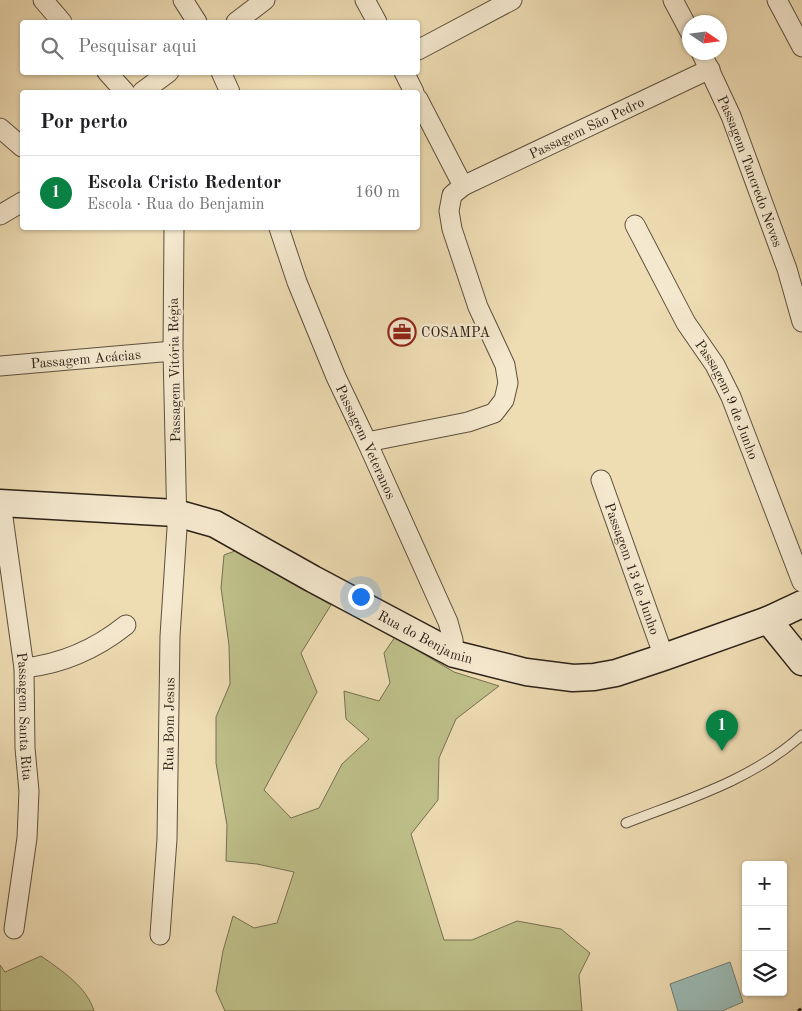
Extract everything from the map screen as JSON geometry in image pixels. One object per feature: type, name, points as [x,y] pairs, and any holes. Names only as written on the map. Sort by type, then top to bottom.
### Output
[{"type":"main road","name":"Rua do Benjamin","points":[[0,504],[176,513],[215,524],[454,654],[526,672],[573,678],[616,673],[768,620],[802,604]]},
{"type":"main road","points":[[768,620],[802,662]]},
{"type":"street","points":[[43,0],[60,20]]},
{"type":"street","points":[[183,0],[196,20]]},
{"type":"street","points":[[239,20],[265,0]]},
{"type":"street","points":[[365,0],[376,20]]},
{"type":"street","points":[[420,49],[512,0]]},
{"type":"street","points":[[673,0],[682,17]]},
{"type":"street","points":[[777,0],[802,47]]},
{"type":"street","name":"Passagem Tancredo Neves","points":[[705,60],[731,116],[757,186],[787,268],[802,322]]},
{"type":"street","name":"Passagem São Pedro","points":[[463,186],[710,69]]},
{"type":"street","points":[[110,75],[123,90]]},
{"type":"street","points":[[145,90],[165,75]]},
{"type":"street","points":[[223,75],[229,90]]},
{"type":"street","points":[[406,75],[413,90]]},
{"type":"street","points":[[368,442],[468,422],[494,413],[504,400],[508,383],[505,365],[478,307],[452,229],[449,211],[452,195],[463,186],[420,103]]},
{"type":"street","points":[[0,128],[20,145]]},
{"type":"street","points":[[0,216],[20,203]]},
{"type":"street","name":"Passagem 9 de Junho","points":[[635,225],[686,323],[715,365],[731,397],[802,582]]},
{"type":"street","name":"Passagem Vitória Régia","points":[[174,230],[172,351],[176,513]]},
{"type":"street","name":"Passagem Veteranos","points":[[280,230],[297,282],[336,377],[368,442],[448,622],[453,640],[454,654]]},
{"type":"street","name":"Passagem Acácias","points":[[0,366],[172,351]]},
{"type":"street","name":"Passagem 13 de Junho","points":[[602,480],[664,657]]},
{"type":"street","name":"Passagem Santa Rita","points":[[0,504],[24,668],[25,748],[29,791],[27,838],[14,929]]},
{"type":"street","name":"Rua Bom Jesus","points":[[160,935],[166,839],[170,636],[177,528],[176,513]]},
{"type":"street","points":[[24,668],[49,665],[72,657],[110,638],[126,624]]},
{"type":"lane","points":[[626,823],[720,787],[756,769],[802,735]]},
{"type":"path","points":[[798,1011],[802,1008]]},
{"type":"green space","points":[[235,551],[331,605],[301,653],[317,692],[264,790],[291,818],[319,808],[342,764],[369,739],[346,719],[344,691],[379,701],[390,683],[384,653],[395,637],[454,672],[499,686],[456,719],[439,758],[438,800],[411,834],[444,940],[472,940],[517,921],[561,929],[590,953],[579,975],[582,1011],[225,1011],[216,991],[223,951],[233,916],[254,928],[277,923],[294,872],[257,864],[226,861],[227,825],[216,763],[216,717],[230,684],[229,645],[221,588],[224,555]]},
{"type":"green space","points":[[41,956],[65,973],[86,994],[94,1011],[0,1011],[0,965],[5,972]]},
{"type":"water","points":[[730,962],[743,1002],[722,1011],[678,1011],[670,984]]},
{"type":"place","name":"COSAMPA","points":[[402,332]]},
{"type":"place","name":"Escola Cristo Redentor","points":[[722,751]]}]
